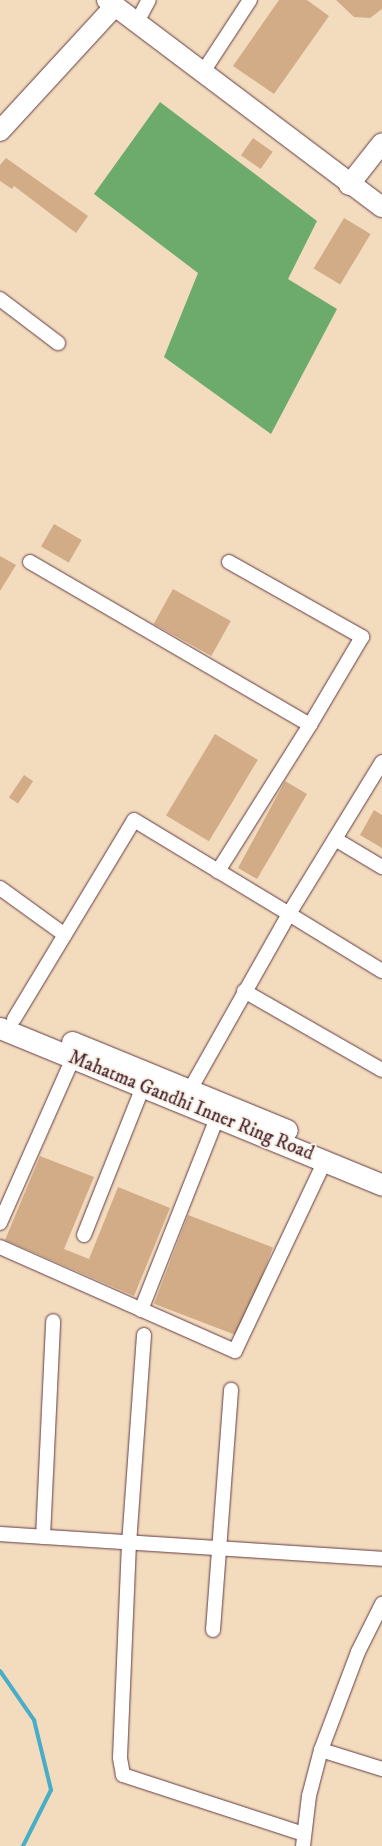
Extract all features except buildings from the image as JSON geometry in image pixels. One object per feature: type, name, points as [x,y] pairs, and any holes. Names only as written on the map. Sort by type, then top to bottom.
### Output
[{"type":"main road","points":[[0,131],[110,3],[349,185],[382,207]]},
{"type":"main road","points":[[349,185],[382,142]]},
{"type":"main road","name":"Mahatma Gandhi Inner Ring Road","points":[[5,1020],[73,1058],[382,1185]]},
{"type":"main road","name":"Mahatma Gandhi Inner Ring Road","points":[[5,1020],[190,1090],[382,1170]]},
{"type":"street","points":[[136,24],[148,0]]},
{"type":"street","points":[[203,72],[250,0]]},
{"type":"street","points":[[0,299],[58,343]]},
{"type":"street","points":[[30,562],[310,725]]},
{"type":"street","points":[[218,871],[310,725],[362,636],[230,562]]},
{"type":"street","points":[[190,1090],[289,914],[382,762]]},
{"type":"street","points":[[5,1020],[65,934],[134,820],[382,971]]},
{"type":"street","points":[[335,839],[382,867]]},
{"type":"street","points":[[0,888],[65,934]]},
{"type":"street","points":[[244,991],[382,1070]]},
{"type":"street","points":[[0,1224],[73,1058]]},
{"type":"street","points":[[84,1236],[143,1087]]},
{"type":"street","points":[[141,1310],[217,1118]]},
{"type":"street","points":[[0,1247],[235,1351],[325,1161]]},
{"type":"street","points":[[43,1537],[52,1322]]},
{"type":"street","points":[[144,1335],[129,1543],[120,1758],[124,1775],[304,1840],[321,1750],[358,1652],[382,1604]]},
{"type":"street","points":[[213,1630],[231,1390]]},
{"type":"street","points":[[0,1534],[382,1559]]},
{"type":"street","points":[[321,1750],[382,1769]]},
{"type":"green space","points":[[160,102],[317,221],[288,279],[337,309],[271,434],[164,357],[198,273],[94,194]]},
{"type":"waterway","points":[[0,1671],[34,1720],[51,1790],[23,1846]]}]
